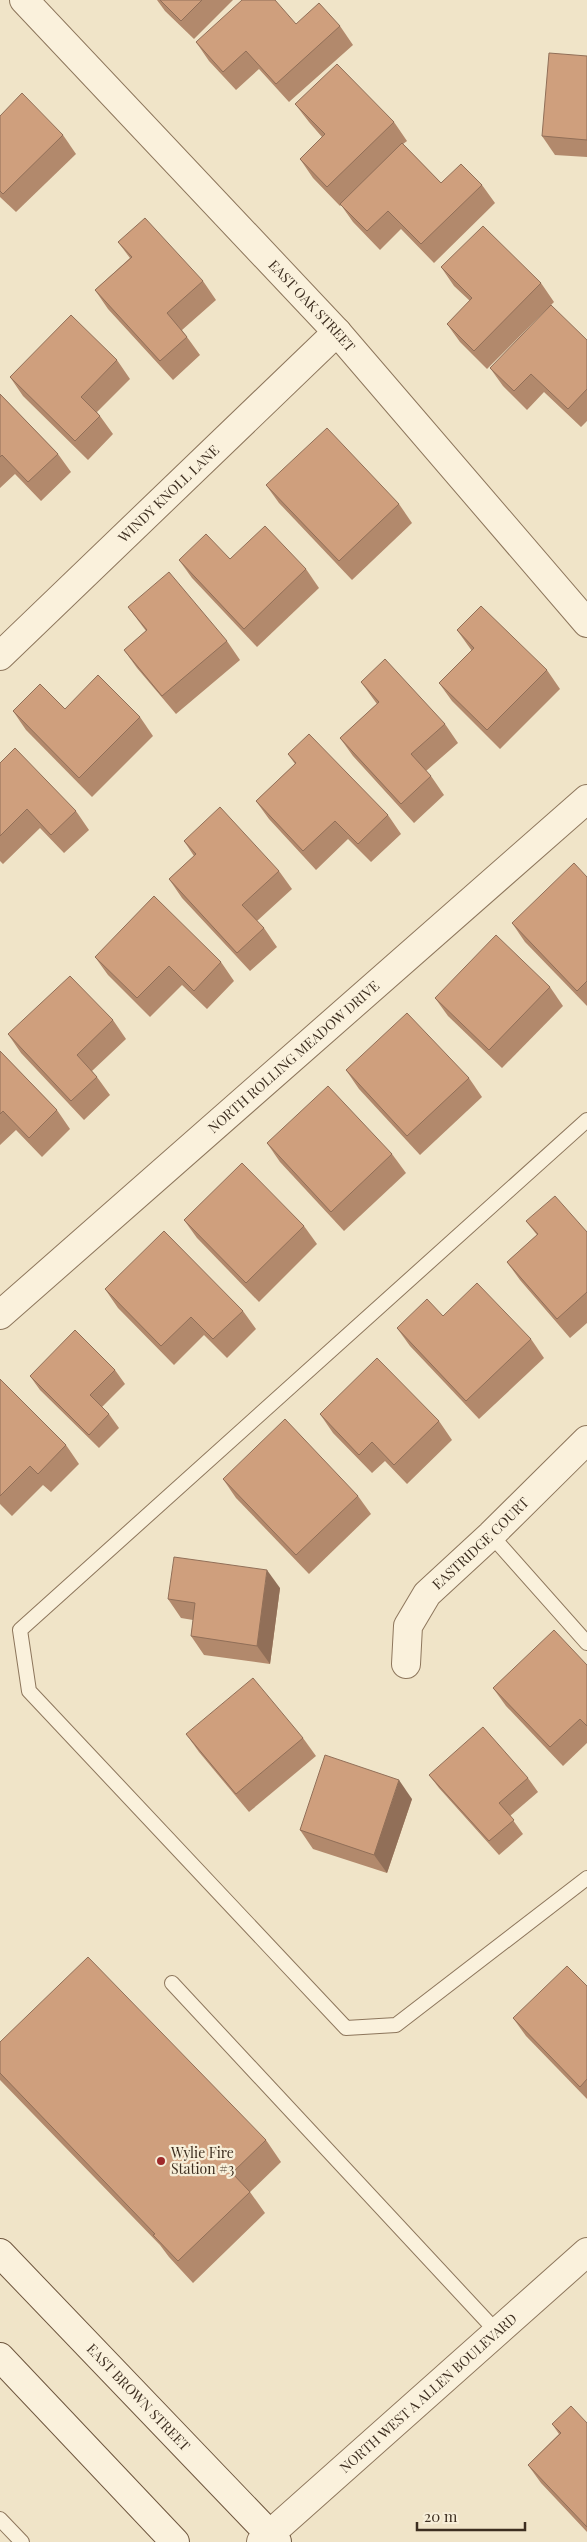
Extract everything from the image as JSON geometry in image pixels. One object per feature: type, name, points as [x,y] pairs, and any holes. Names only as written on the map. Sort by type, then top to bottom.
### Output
[{"type":"street","name":"EAST OAK STREET","points":[[24,0],[337,332],[587,623]]},
{"type":"street","name":"WINDY KNOLL LANE","points":[[0,656],[337,332]]},
{"type":"street","name":"NORTH ROLLING MEADOW DRIVE","points":[[0,1315],[587,799]]},
{"type":"street","name":"EASTRIDGE COURT","points":[[406,1664],[408,1626],[427,1594],[491,1535],[587,1440]]},
{"type":"street","name":"NORTH WEST A ALLEN BOULEVARD","points":[[269,2539],[587,2252]]},
{"type":"street","name":"EAST BROWN STREET","points":[[0,2253],[269,2539]]},
{"type":"street","points":[[0,2357],[175,2542]]},
{"type":"lane","points":[[587,1120],[20,1630],[29,1691],[346,2028],[396,2025],[587,1878]]},
{"type":"lane","points":[[491,1535],[587,1643]]},
{"type":"lane","points":[[172,1983],[497,2332]]},
{"type":"lane","points":[[0,2519],[22,2542]]},
{"type":"building","points":[[160,0],[202,0],[181,21]]},
{"type":"building","points":[[242,0],[275,0],[296,24],[319,3],[340,26],[276,84],[246,51],[223,72],[196,42]]},
{"type":"building","points":[[549,53],[587,56],[587,140],[542,136]]},
{"type":"building","points":[[337,64],[394,122],[327,187],[300,159],[325,134],[295,104]]},
{"type":"building","points":[[22,93],[63,135],[3,194],[0,191],[0,116]]},
{"type":"building","points":[[402,143],[441,183],[461,164],[482,185],[421,244],[388,211],[367,231],[340,204]]},
{"type":"building","points":[[145,218],[203,281],[167,313],[187,337],[160,361],[95,290],[132,257],[118,242]]},
{"type":"building","points":[[483,226],[541,283],[474,351],[447,324],[472,298],[441,267]]},
{"type":"building","points":[[551,305],[587,340],[587,389],[568,409],[531,374],[514,391],[490,368]]},
{"type":"building","points":[[71,315],[117,360],[81,397],[100,416],[75,441],[10,377]]},
{"type":"building","points":[[0,394],[58,454],[28,482],[2,455],[0,457]]},
{"type":"building","points":[[327,428],[399,504],[339,561],[266,485]]},
{"type":"building","points":[[265,526],[306,569],[244,629],[179,560],[206,534],[230,559]]},
{"type":"building","points":[[169,572],[227,641],[162,696],[124,650],[147,630],[128,607]]},
{"type":"building","points":[[481,606],[547,670],[487,730],[439,683],[474,648],[457,630]]},
{"type":"building","points":[[385,659],[445,724],[411,754],[431,776],[401,804],[340,738],[379,702],[361,682]]},
{"type":"building","points":[[98,675],[140,717],[79,778],[13,711],[40,684],[65,709]]},
{"type":"building","points":[[309,734],[388,815],[358,844],[335,821],[303,851],[256,801],[296,763],[288,754]]},
{"type":"building","points":[[15,748],[76,811],[51,835],[27,809],[0,836],[0,763]]},
{"type":"building","points":[[220,807],[279,871],[242,905],[264,928],[237,953],[169,879],[196,854],[184,841]]},
{"type":"building","points":[[574,863],[587,877],[587,981],[577,991],[512,923]]},
{"type":"building","points":[[154,896],[221,962],[194,991],[169,966],[137,998],[95,957]]},
{"type":"building","points":[[496,935],[550,987],[489,1050],[435,998]]},
{"type":"building","points":[[70,976],[113,1020],[77,1055],[97,1077],[71,1101],[8,1034]]},
{"type":"building","points":[[407,1013],[469,1078],[407,1136],[346,1070]]},
{"type":"building","points":[[0,1051],[57,1110],[29,1138],[3,1111],[0,1114]]},
{"type":"building","points":[[328,1086],[392,1154],[331,1212],[267,1143]]},
{"type":"building","points":[[242,1163],[304,1226],[246,1283],[184,1220]]},
{"type":"building","points":[[555,1196],[587,1232],[587,1292],[557,1319],[507,1262],[538,1234],[526,1221]]},
{"type":"building","points":[[164,1231],[243,1311],[213,1339],[191,1317],[161,1346],[105,1289]]},
{"type":"building","points":[[477,1283],[531,1339],[466,1401],[397,1328],[427,1299],[443,1316]]},
{"type":"building","points":[[75,1330],[115,1370],[90,1395],[109,1414],[89,1435],[30,1376]]},
{"type":"building","points":[[377,1358],[439,1421],[394,1465],[372,1442],[359,1455],[320,1414]]},
{"type":"building","points":[[0,1379],[66,1445],[38,1474],[30,1466],[0,1496]]},
{"type":"building","points":[[285,1419],[358,1496],[296,1555],[223,1479]]},
{"type":"building","points":[[174,1557],[267,1570],[257,1646],[191,1636],[195,1603],[168,1599]]},
{"type":"building","points":[[554,1630],[587,1665],[587,1726],[580,1719],[550,1747],[493,1688]]},
{"type":"building","points":[[253,1678],[303,1738],[236,1794],[186,1734]]},
{"type":"building","points":[[483,1727],[528,1778],[499,1803],[514,1820],[489,1841],[429,1775]]},
{"type":"building","points":[[325,1755],[399,1780],[374,1855],[300,1830]]},
{"type":"building","points":[[88,1957],[266,2140],[232,2173],[250,2192],[178,2261],[153,2235],[155,2234],[0,2073],[0,2042]]},
{"type":"building","points":[[567,1966],[587,1986],[587,2079],[580,2087],[513,2018]]},
{"type":"building","points":[[571,2406],[587,2423],[587,2527],[528,2465],[561,2433],[552,2424]]},
{"type":"place","name":"Wylie Fire Station #3","points":[[161,2161]]}]
